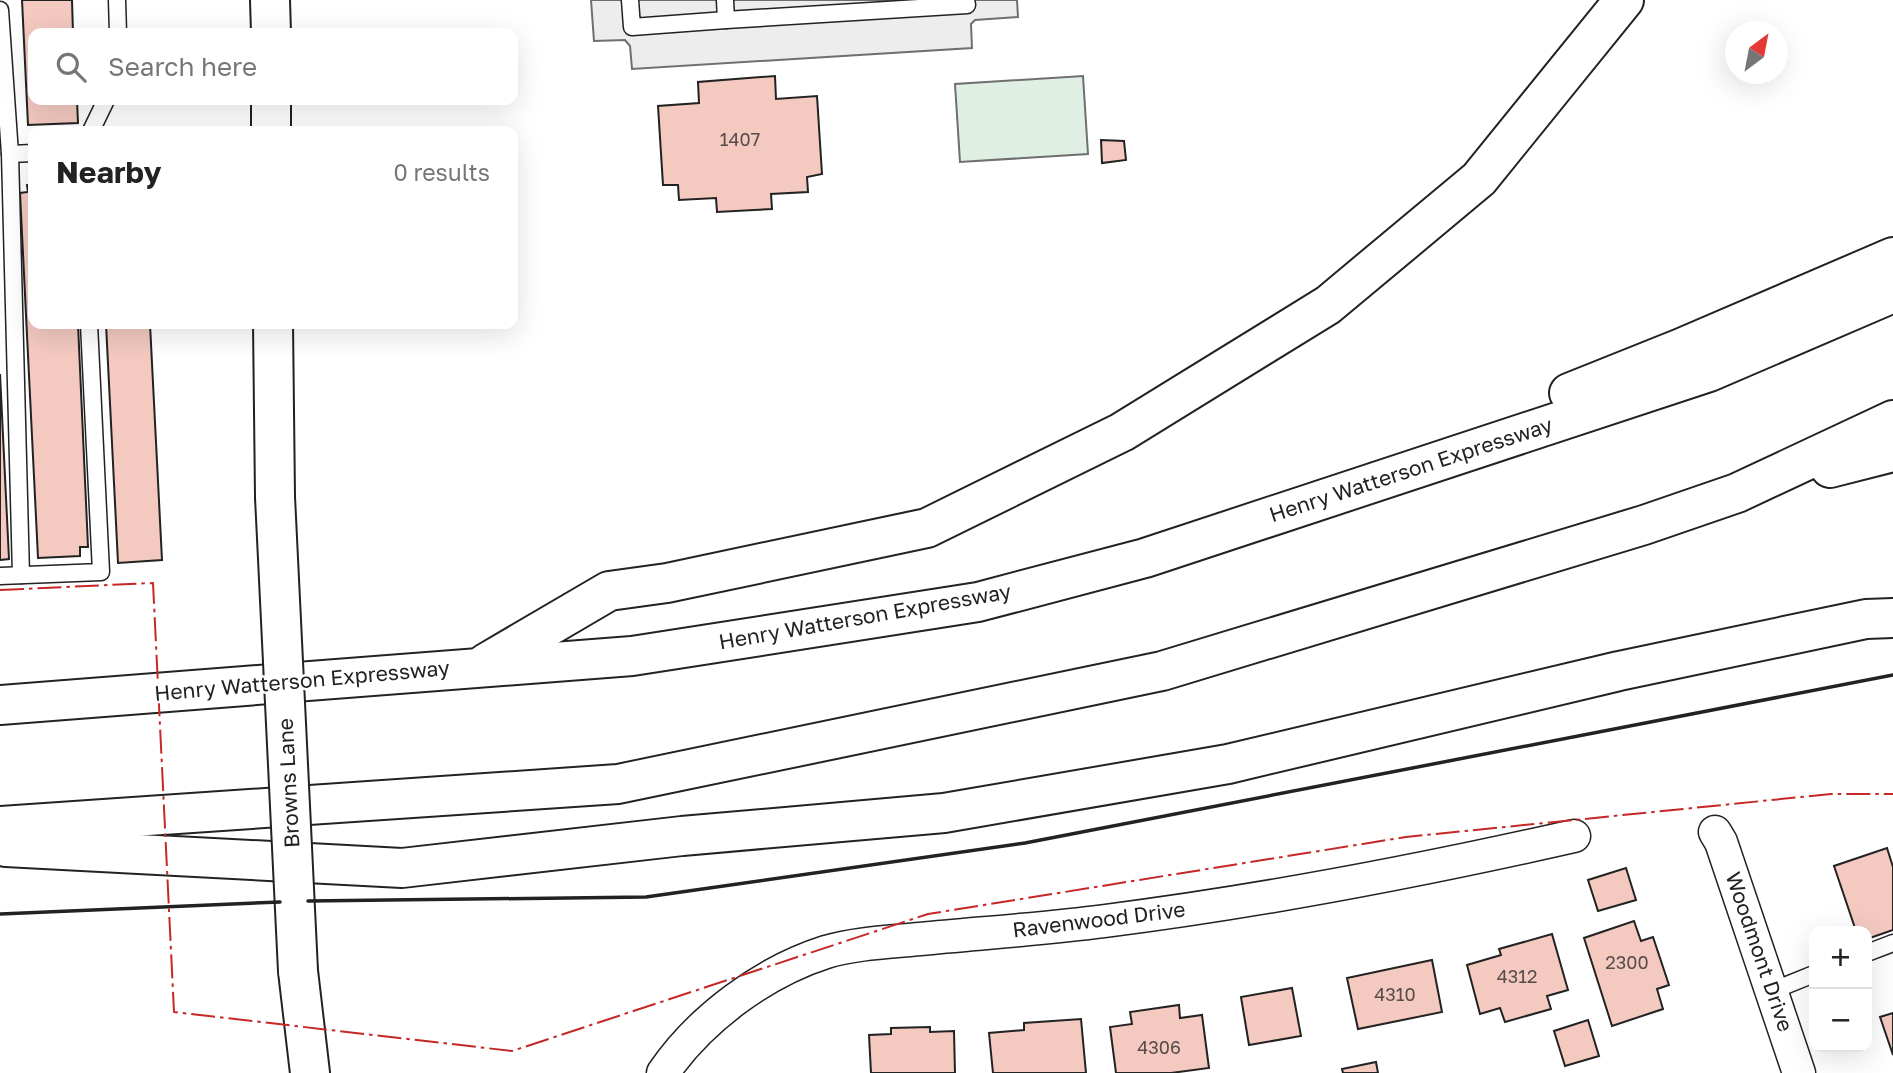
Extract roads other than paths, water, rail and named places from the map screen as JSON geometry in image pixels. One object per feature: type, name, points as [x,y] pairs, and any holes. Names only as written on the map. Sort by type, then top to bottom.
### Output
[{"type":"main road","points":[[270,0],[271,28]]},
{"type":"main road","points":[[478,667],[609,591],[667,583],[927,528],[1122,432],[1328,305],[1479,178],[1624,0]]},
{"type":"main road","points":[[271,105],[271,126]]},
{"type":"main road","points":[[1145,558],[1679,349],[1893,257]]},
{"type":"main road","name":"Henry Watterson Expressway","points":[[0,705],[632,656],[978,602],[1145,558],[1709,372],[1893,293]]},
{"type":"main road","name":"Browns Lane","points":[[272,329],[275,497],[298,971],[310,1073]]},
{"type":"main road","points":[[1737,493],[1893,420]]},
{"type":"main road","points":[[0,826],[618,784],[1162,671],[1644,526],[1737,493],[1893,452]]},
{"type":"main road","points":[[0,846],[402,868],[682,836],[944,813],[1228,764],[1619,671],[1866,620],[1893,618]]},
{"type":"street","name":"Woodmont Drive","points":[[1715,832],[1721,842],[1799,1073]]},
{"type":"street","name":"Ravenwood Drive","points":[[663,1073],[698,1031],[730,1003],[766,980],[828,951],[874,944],[1103,922],[1448,864],[1574,836]]},
{"type":"lane","points":[[117,0],[118,28]]},
{"type":"lane","points":[[630,0],[632,27],[967,5],[966,0]]},
{"type":"lane","points":[[725,0],[726,20]]},
{"type":"lane","points":[[0,10],[10,154],[21,575]]},
{"type":"lane","points":[[93,126],[104,105]]},
{"type":"lane","points":[[10,154],[28,153]]},
{"type":"lane","points":[[0,576],[101,572],[89,329]]},
{"type":"lane","points":[[1872,951],[1893,943]]},
{"type":"lane","points":[[1772,991],[1809,976]]}]
